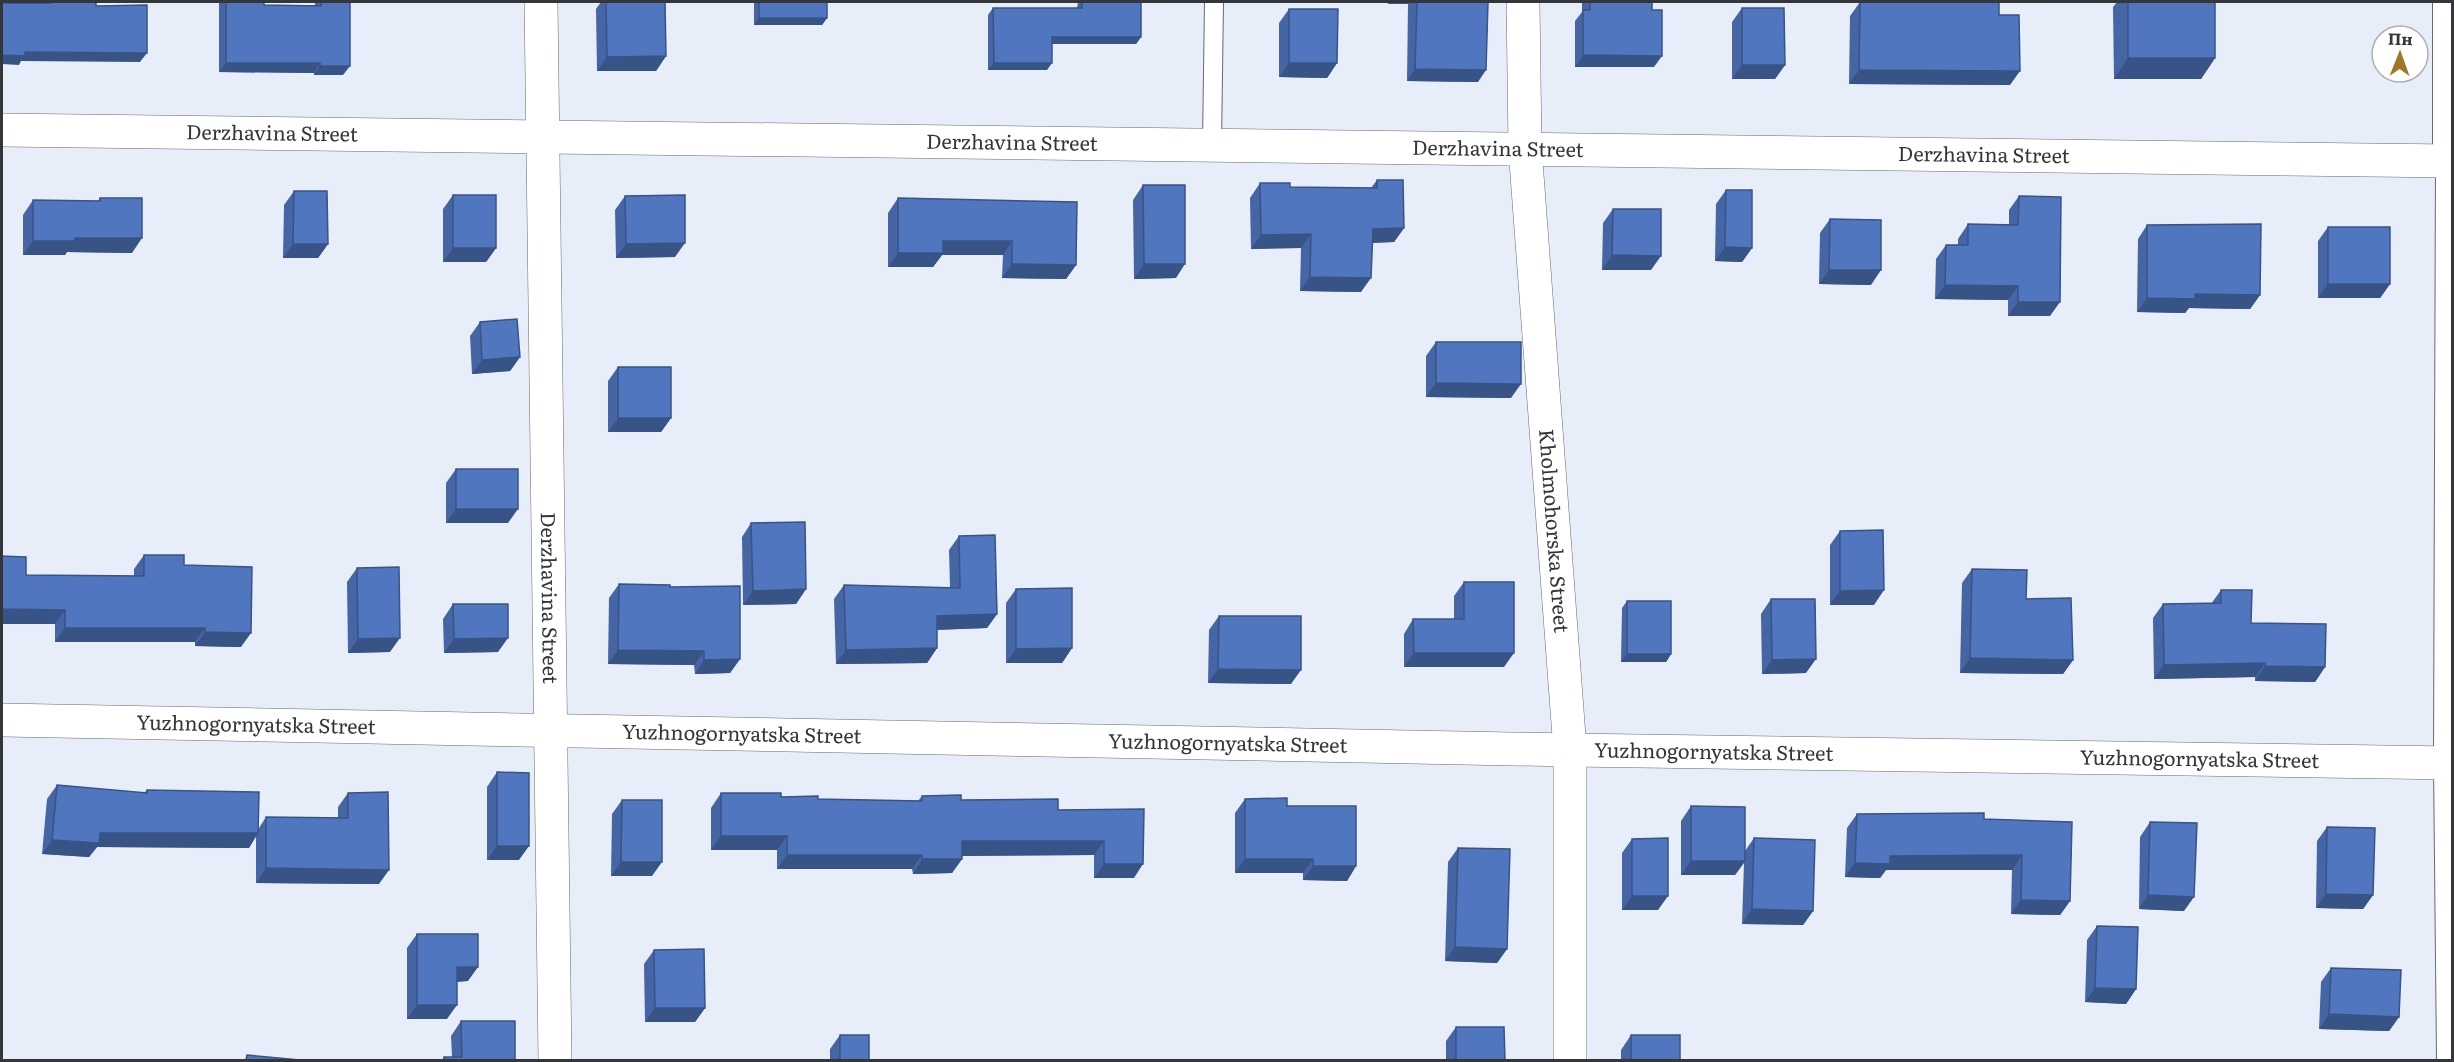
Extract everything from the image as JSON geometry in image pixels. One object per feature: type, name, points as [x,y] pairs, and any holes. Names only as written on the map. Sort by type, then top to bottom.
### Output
[{"type":"street","name":"Derzhavina Street","points":[[541,2],[555,1060]]},
{"type":"street","name":"Kholmohorska Street","points":[[1523,2],[1525,148],[1570,750],[1570,1060]]},
{"type":"street","name":"Derzhavina Street","points":[[2,130],[543,135],[2449,161]]},
{"type":"street","name":"Yuzhnogornyatska Street","points":[[2,720],[1570,750],[2448,762]]},
{"type":"lane","points":[[1212,144],[1214,2]]},
{"type":"lane","points":[[2442,2],[2442,142],[2449,161],[2446,1060]]},
{"type":"building","points":[[96,2],[96,6],[147,5],[147,53],[25,52],[25,56],[2,55],[2,3]]},
{"type":"building","points":[[226,2],[321,6],[321,2],[350,2],[350,66],[320,66],[320,63],[226,63]]},
{"type":"building","points":[[606,2],[665,2],[666,56],[607,57]]},
{"type":"building","points":[[759,2],[827,2],[827,18],[759,18]]},
{"type":"building","points":[[1082,2],[1141,2],[1141,37],[1052,37],[1052,63],[994,63],[993,8],[1082,8]]},
{"type":"building","points":[[1417,2],[1488,2],[1486,70],[1415,69]]},
{"type":"building","points":[[1590,2],[1652,2],[1652,10],[1662,10],[1662,56],[1583,55],[1583,10],[1590,10]]},
{"type":"building","points":[[1860,2],[1999,2],[1999,15],[2019,15],[2020,71],[1859,70]]},
{"type":"building","points":[[2128,2],[2215,2],[2215,58],[2128,58]]},
{"type":"building","points":[[1742,8],[1784,8],[1785,65],[1742,65]]},
{"type":"building","points":[[1289,9],[1338,9],[1337,63],[1289,63]]},
{"type":"building","points":[[1377,180],[1403,180],[1404,228],[1373,229],[1371,278],[1310,277],[1311,234],[1261,235],[1260,183],[1290,183],[1290,187],[1377,188]]},
{"type":"building","points":[[1143,185],[1185,185],[1185,264],[1144,264]]},
{"type":"building","points":[[1726,190],[1752,190],[1752,248],[1725,247]]},
{"type":"building","points":[[294,191],[327,191],[328,244],[293,244]]},
{"type":"building","points":[[453,195],[496,195],[496,248],[453,248]]},
{"type":"building","points":[[685,195],[685,243],[626,244],[625,196]]},
{"type":"building","points":[[2019,196],[2061,197],[2060,302],[2018,302],[2018,286],[1945,285],[1946,245],[1968,245],[1968,224],[2018,225]]},
{"type":"building","points":[[100,198],[142,198],[142,238],[75,238],[75,241],[33,241],[33,200],[100,201]]},
{"type":"building","points":[[898,198],[1077,202],[1076,265],[1012,264],[1012,241],[943,241],[943,253],[898,253]]},
{"type":"building","points":[[1613,209],[1661,209],[1661,256],[1612,255]]},
{"type":"building","points":[[1830,219],[1881,220],[1881,270],[1829,270]]},
{"type":"building","points":[[2261,224],[2260,295],[2195,294],[2195,299],[2147,298],[2147,225]]},
{"type":"building","points":[[2328,227],[2390,227],[2390,284],[2328,284]]},
{"type":"building","points":[[517,319],[520,357],[482,360],[480,322]]},
{"type":"building","points":[[1436,342],[1521,342],[1521,384],[1436,383]]},
{"type":"building","points":[[618,367],[671,367],[671,418],[618,418]]},
{"type":"building","points":[[456,469],[518,469],[518,509],[456,509]]},
{"type":"building","points":[[805,522],[806,589],[753,591],[751,523]]},
{"type":"building","points":[[1883,530],[1884,590],[1840,591],[1840,531]]},
{"type":"building","points":[[995,535],[997,614],[937,616],[937,648],[846,650],[844,585],[960,588],[959,536]]},
{"type":"building","points":[[144,555],[184,555],[184,565],[252,567],[251,633],[205,632],[205,628],[65,628],[65,610],[2,609],[2,556],[26,557],[26,575],[144,576]]},
{"type":"building","points":[[399,567],[400,638],[358,639],[357,568]]},
{"type":"building","points":[[1972,569],[2027,570],[2026,599],[2071,598],[2073,660],[1970,658]]},
{"type":"building","points":[[1464,582],[1514,582],[1514,653],[1414,653],[1413,619],[1464,619]]},
{"type":"building","points":[[619,584],[670,585],[670,587],[740,586],[740,659],[704,660],[704,651],[618,650]]},
{"type":"building","points":[[1072,588],[1072,648],[1016,649],[1016,589]]},
{"type":"building","points":[[2221,590],[2252,590],[2251,623],[2326,624],[2325,667],[2265,666],[2265,663],[2164,665],[2163,604],[2221,603]]},
{"type":"building","points":[[1771,599],[1815,599],[1816,659],[1772,660]]},
{"type":"building","points":[[1627,601],[1671,601],[1671,654],[1627,654]]},
{"type":"building","points":[[453,604],[508,604],[508,638],[454,639]]},
{"type":"building","points":[[1219,616],[1301,616],[1301,670],[1218,669]]},
{"type":"building","points":[[497,772],[529,773],[529,846],[497,846]]},
{"type":"building","points":[[57,785],[147,793],[147,790],[259,792],[258,833],[100,833],[99,843],[52,840]]},
{"type":"building","points":[[388,792],[389,870],[266,868],[266,817],[348,818],[348,793]]},
{"type":"building","points":[[721,793],[781,793],[781,797],[818,796],[818,799],[922,801],[922,796],[961,795],[961,800],[1058,799],[1058,810],[1144,809],[1143,864],[1104,864],[1104,841],[962,841],[962,859],[922,859],[922,855],[787,855],[787,836],[721,836]]},
{"type":"building","points":[[1287,798],[1287,806],[1356,806],[1356,866],[1313,866],[1313,859],[1245,859],[1245,799]]},
{"type":"building","points":[[622,800],[662,800],[662,862],[621,862]]},
{"type":"building","points":[[1691,806],[1745,807],[1745,861],[1691,861]]},
{"type":"building","points":[[1984,813],[1984,819],[2072,822],[2070,901],[2021,900],[2022,855],[1890,856],[1890,864],[1855,863],[1857,814]]},
{"type":"building","points":[[2150,822],[2197,823],[2194,897],[2148,895]]},
{"type":"building","points":[[2327,827],[2375,828],[2373,895],[2326,894]]},
{"type":"building","points":[[1668,838],[1668,896],[1632,896],[1632,839]]},
{"type":"building","points":[[1754,838],[1815,840],[1813,911],[1752,909]]},
{"type":"building","points":[[1458,848],[1510,849],[1507,949],[1455,947]]},
{"type":"building","points":[[2097,926],[2138,927],[2136,989],[2095,988]]},
{"type":"building","points":[[417,934],[478,934],[478,967],[457,967],[457,1005],[417,1005]]},
{"type":"building","points":[[704,949],[705,1008],[655,1008],[654,950]]},
{"type":"building","points":[[2331,968],[2401,970],[2399,1017],[2329,1014]]},
{"type":"building","points":[[461,1021],[515,1021],[515,1060],[444,1060],[444,1057],[462,1057]]},
{"type":"building","points":[[1456,1027],[1504,1027],[1505,1060],[1456,1060]]},
{"type":"building","points":[[840,1035],[869,1035],[869,1060],[840,1060]]},
{"type":"building","points":[[1631,1035],[1680,1035],[1680,1060],[1631,1060]]},
{"type":"building","points":[[247,1055],[300,1060],[246,1060]]}]
